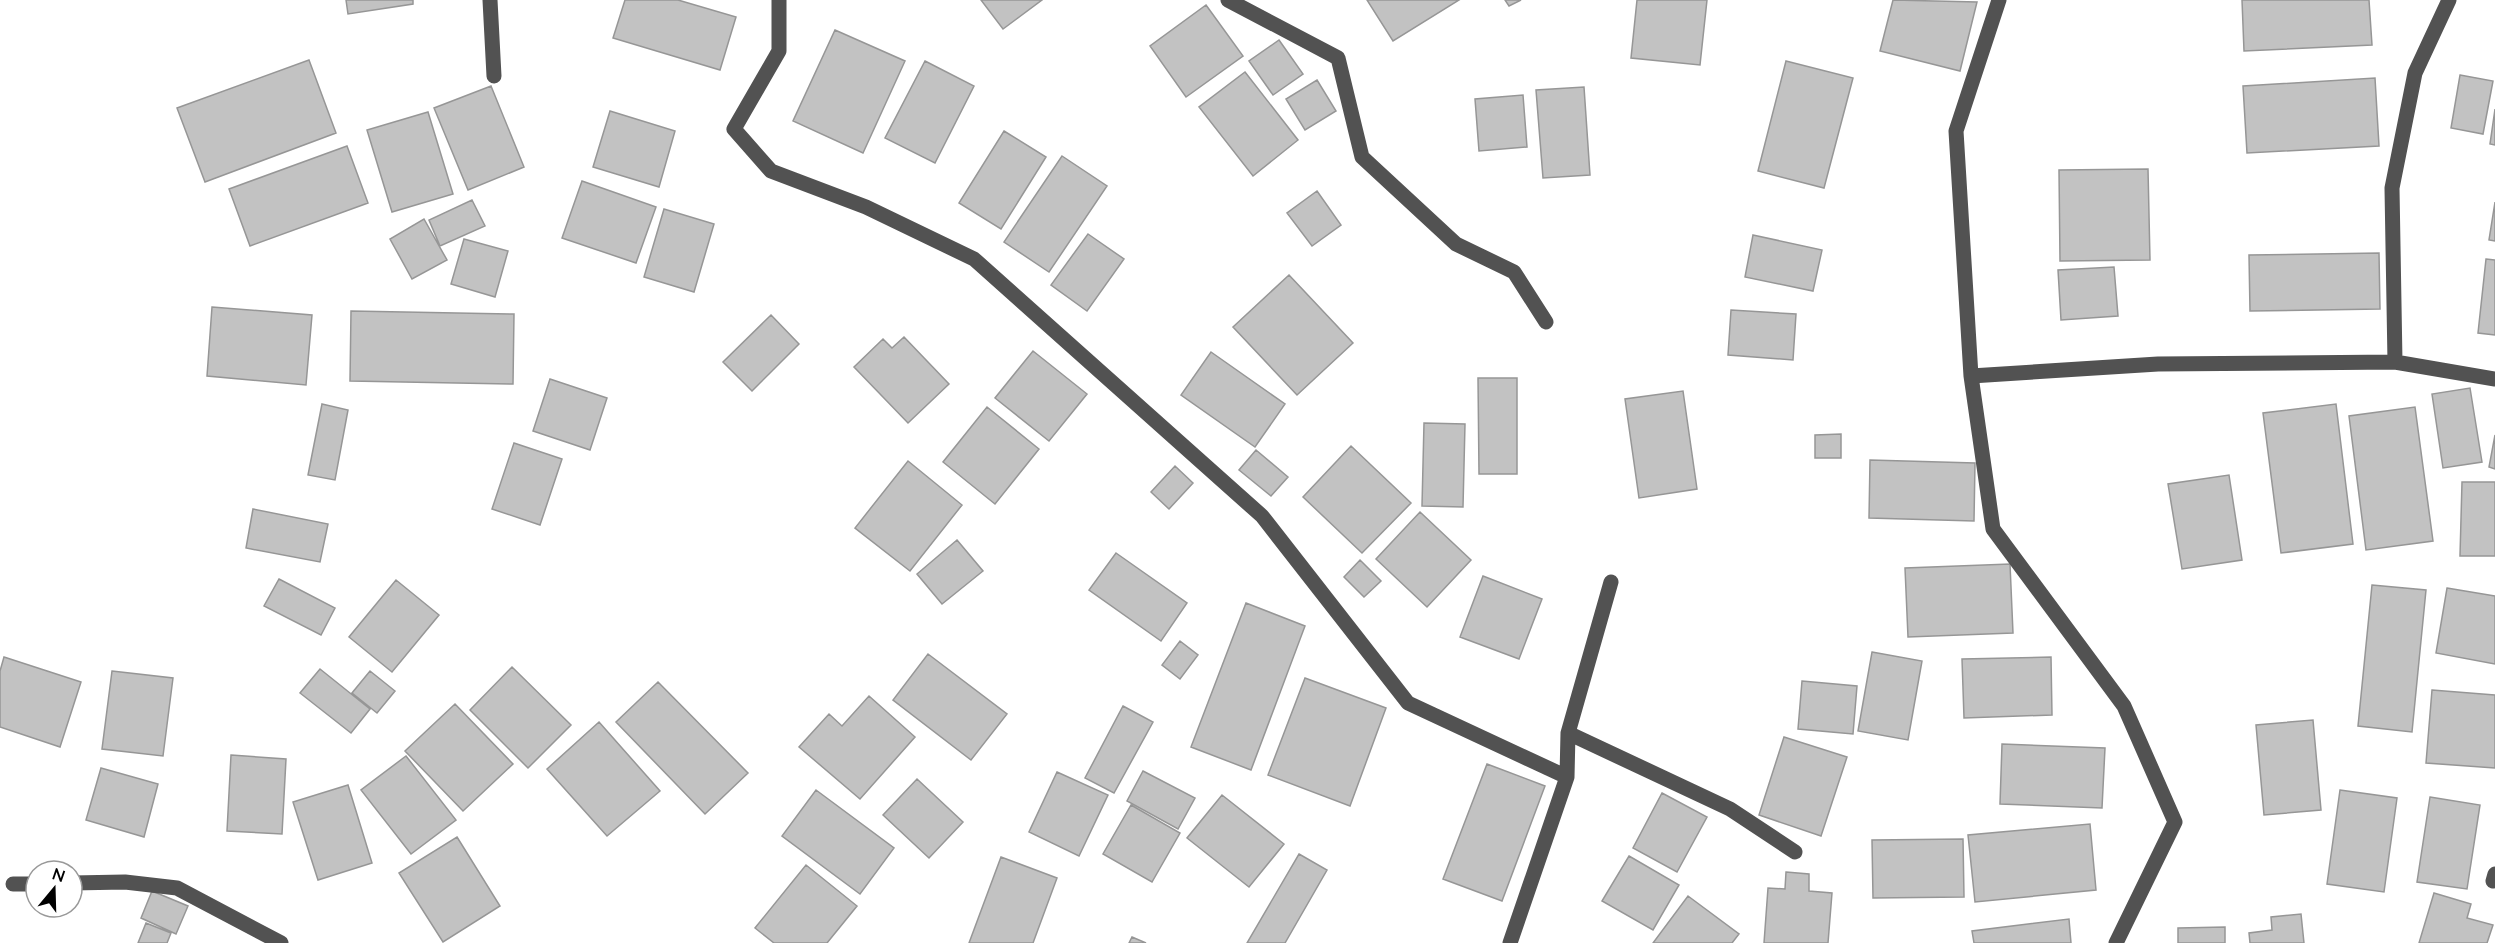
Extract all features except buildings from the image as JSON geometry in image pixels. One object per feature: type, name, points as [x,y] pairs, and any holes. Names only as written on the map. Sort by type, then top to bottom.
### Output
[{"type":"street","points":[[490,0],[494,76]]},
{"type":"street","points":[[779,0],[779,51],[734,129],[771,171],[866,207],[974,259],[1262,516],[1408,703],[1568,777]]},
{"type":"street","points":[[1228,0],[1338,58],[1362,157],[1456,243],[1514,272],[1546,322]]},
{"type":"street","points":[[1999,0],[1956,131],[1971,376],[1993,529],[2124,706],[2175,822],[2116,943]]},
{"type":"street","points":[[2395,362],[2392,188],[2415,73],[2449,0]]},
{"type":"street","points":[[1971,376],[2158,364],[2395,362],[2495,379]]},
{"type":"street","points":[[1510,943],[1568,777],[1568,733],[1611,582]]},
{"type":"street","points":[[1568,733],[1730,809],[1795,852]]},
{"type":"street","points":[[84,883],[125,882],[177,888],[281,943]]},
{"type":"street","points":[[14,884],[24,884]]}]
